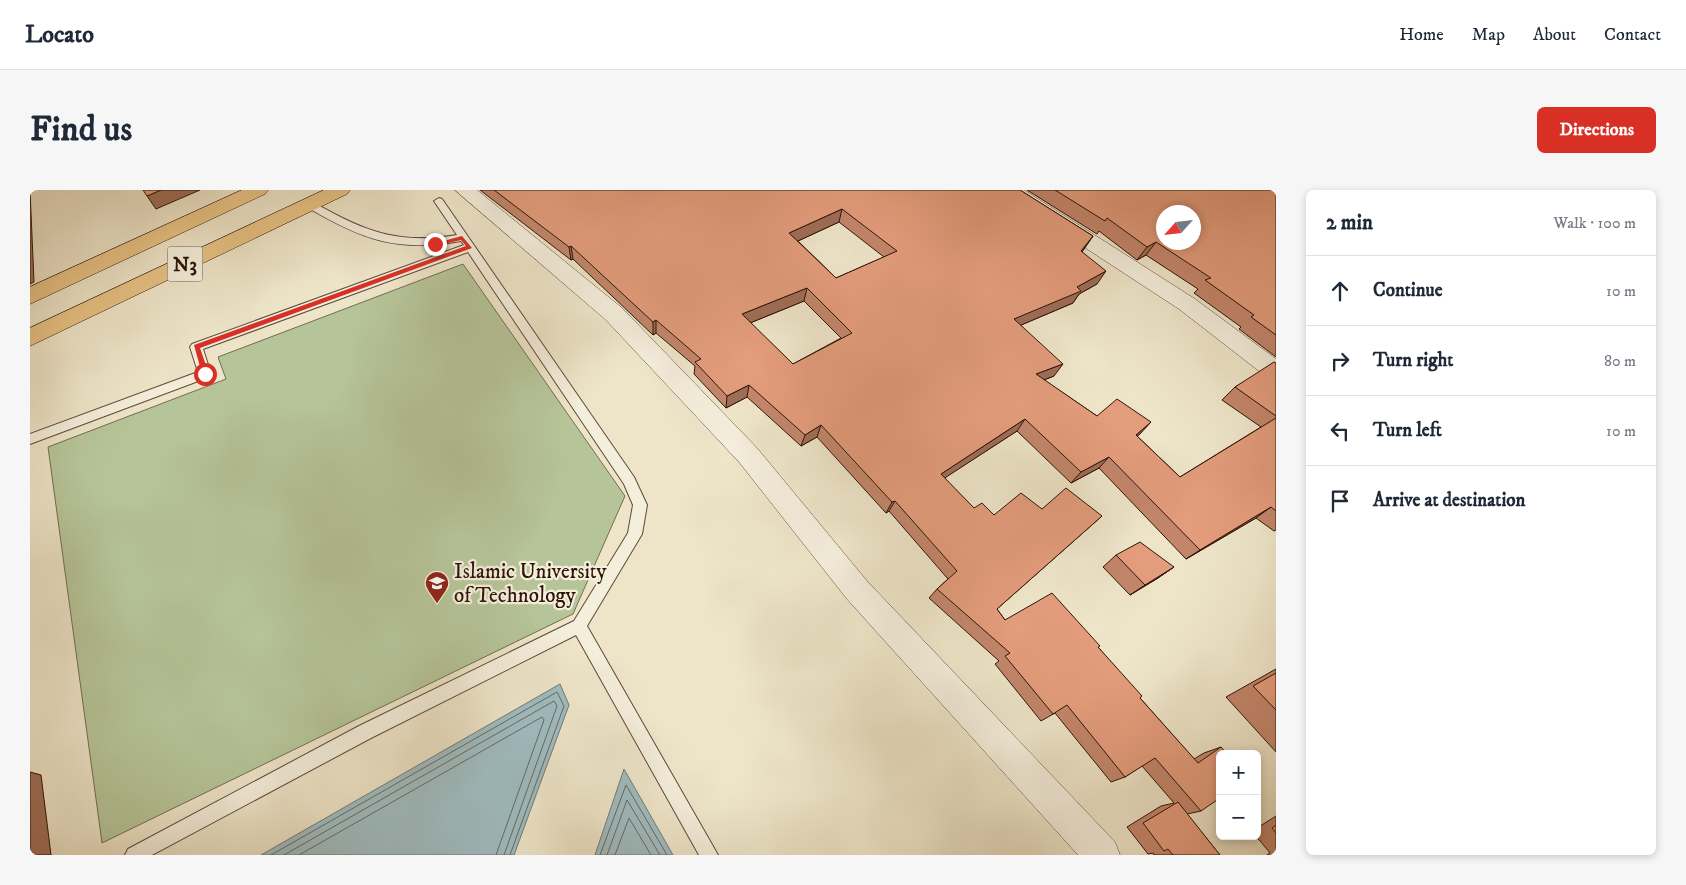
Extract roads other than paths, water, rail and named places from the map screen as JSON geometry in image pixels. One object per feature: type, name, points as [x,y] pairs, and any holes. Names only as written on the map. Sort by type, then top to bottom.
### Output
[{"type":"highway","name":"N3","points":[[30,296],[258,190]]},
{"type":"highway","name":"N3","points":[[30,338],[340,190]]},
{"type":"street","points":[[465,190],[614,314],[748,455],[857,590],[1102,855]]},
{"type":"street","points":[[1010,190],[1187,304],[1276,372]]},
{"type":"lane","points":[[134,855],[365,732],[579,626],[635,534],[640,505],[629,481],[439,201]]},
{"type":"lane","points":[[309,204],[351,229],[384,241],[435,244],[466,242]]},
{"type":"lane","points":[[30,439],[205,374],[196,347],[466,242]]},
{"type":"lane","points":[[579,626],[709,855]]},
{"type":"water","points":[[560,684],[569,705],[514,855],[261,855]]},
{"type":"water","points":[[624,769],[673,855],[595,855]]},
{"type":"place","name":"Islamic University of Technology","points":[[437,604]]}]
